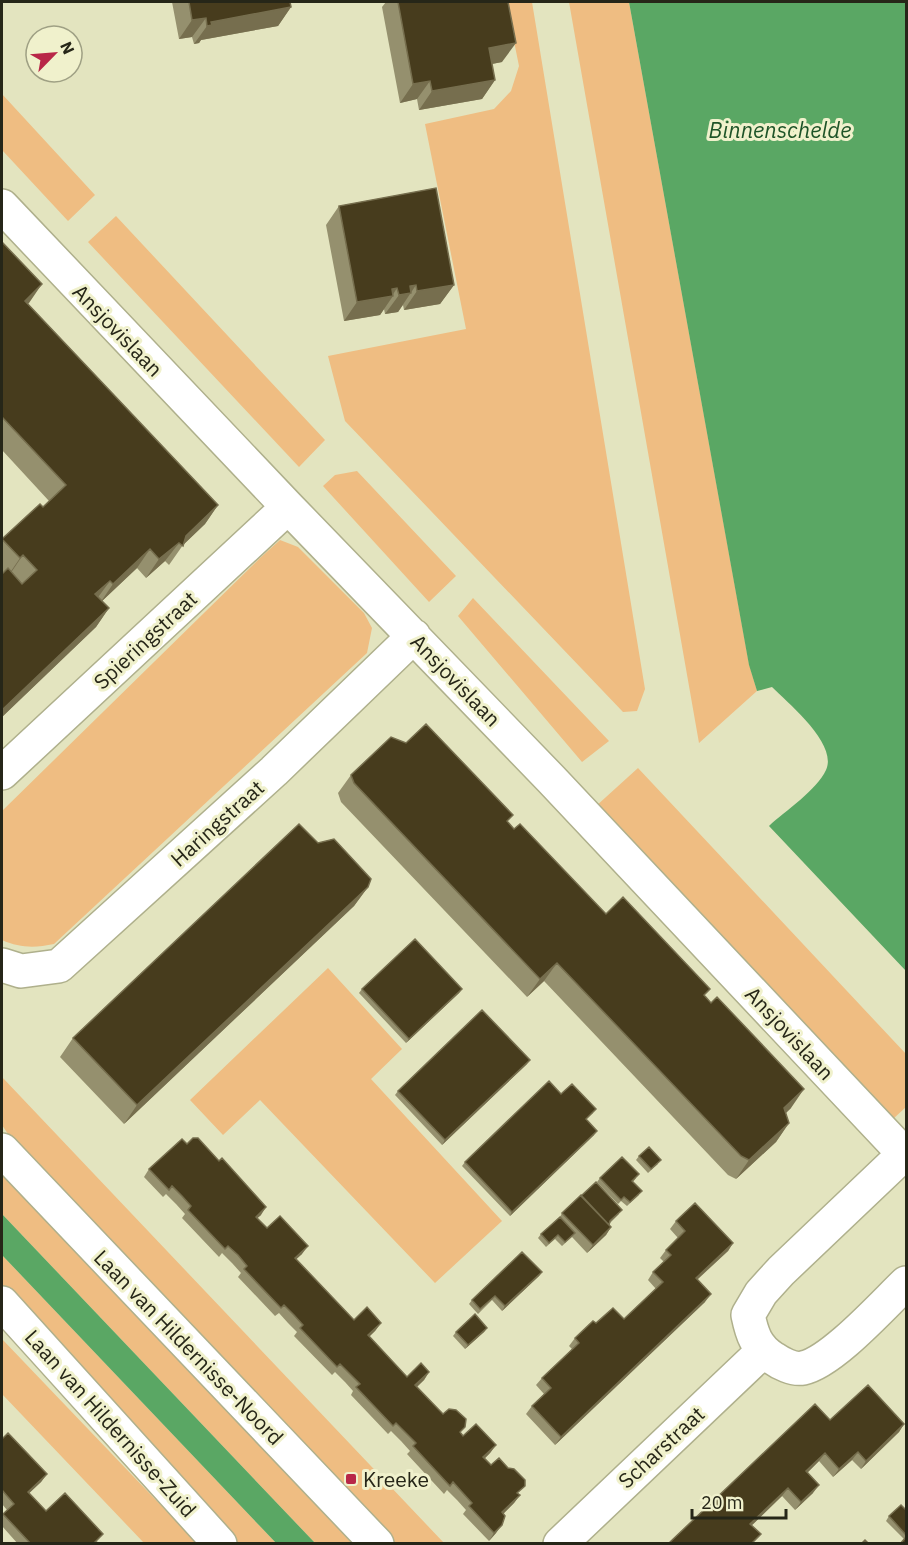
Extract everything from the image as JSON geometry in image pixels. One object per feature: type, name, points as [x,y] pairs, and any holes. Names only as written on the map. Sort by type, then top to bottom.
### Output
[{"type":"street","name":"Ansjovislaan","points":[[2,206],[414,636],[905,1155]]},
{"type":"street","name":"Spieringstraat","points":[[2,773],[288,507]]},
{"type":"street","name":"Haringstraat","points":[[2,965],[21,971],[59,966],[274,771],[414,636]]},
{"type":"street","name":"Laan van Hildernisse-Noord","points":[[2,1150],[377,1544]]},
{"type":"street","points":[[905,1155],[781,1271],[761,1293],[748,1315],[752,1335],[763,1351],[782,1364],[801,1369],[821,1361],[906,1284]]},
{"type":"street","name":"Laan van Hildernisse-Zuid","points":[[2,1303],[220,1544]]},
{"type":"street","name":"Scharstraat","points":[[560,1544],[763,1351]]},
{"type":"shaded area","points":[[506,2],[532,2],[645,689],[637,711],[623,712],[345,421],[328,356],[466,329],[425,124],[494,109],[511,91],[519,66]]},
{"type":"shaded area","points":[[569,2],[629,2],[749,664],[757,691],[699,743]]},
{"type":"shaded area","points":[[2,94],[95,195],[68,221],[2,150]]},
{"type":"shaded area","points":[[116,216],[325,440],[299,467],[88,242]]},
{"type":"shaded area","points":[[357,471],[456,576],[429,602],[323,486],[335,475]]},
{"type":"shaded area","points":[[280,540],[298,547],[364,613],[372,628],[367,653],[54,944],[28,947],[2,940],[2,811]]},
{"type":"shaded area","points":[[473,598],[609,741],[582,762],[458,616]]},
{"type":"shaded area","points":[[638,768],[906,1054],[906,1107],[893,1119],[595,807]]},
{"type":"shaded area","points":[[328,968],[402,1049],[371,1079],[502,1221],[435,1283],[260,1100],[223,1135],[190,1100]]},
{"type":"shaded area","points":[[2,1077],[444,1543],[390,1544],[10,1137],[2,1125]]},
{"type":"shaded area","points":[[2,1166],[360,1543],[315,1543],[2,1214]]},
{"type":"shaded area","points":[[2,1255],[276,1543],[234,1543],[2,1300]]},
{"type":"shaded area","points":[[2,1339],[197,1543],[144,1543],[2,1394]]},
{"type":"water","name":"Binnenschelde","points":[[629,2],[906,2],[906,971],[769,826],[816,785],[826,770],[828,760],[819,737],[789,703],[772,687],[757,691],[749,665]]},
{"type":"water","points":[[2,1214],[315,1543],[276,1543],[2,1255]]},
{"type":"building","points":[[189,2],[290,2],[291,7],[211,22],[212,25],[207,26],[206,18],[192,20]]},
{"type":"building","points":[[398,2],[508,2],[516,43],[489,48],[495,80],[432,91],[430,81],[413,84]]},
{"type":"building","points":[[436,188],[454,285],[417,291],[416,285],[410,286],[411,293],[399,295],[397,288],[392,289],[393,296],[357,302],[339,206]]},
{"type":"building","points":[[2,242],[42,284],[25,301],[218,505],[186,536],[183,546],[179,543],[159,559],[150,549],[113,584],[110,581],[95,594],[109,608],[2,710],[2,574],[8,568],[22,584],[37,570],[23,555],[20,558],[2,539],[40,504],[43,507],[66,485],[2,417]]},
{"type":"building","points":[[426,724],[513,815],[507,821],[514,829],[520,824],[606,914],[623,897],[710,989],[704,995],[711,1003],[717,997],[804,1089],[784,1108],[789,1123],[749,1160],[741,1156],[557,963],[540,979],[354,783],[351,775],[391,737],[406,743]]},
{"type":"building","points":[[299,824],[318,843],[334,839],[371,879],[368,887],[137,1105],[73,1038]]},
{"type":"building","points":[[415,939],[462,989],[409,1039],[362,989]]},
{"type":"building","points":[[482,1010],[530,1060],[445,1140],[398,1091]]},
{"type":"building","points":[[549,1081],[561,1094],[572,1084],[596,1109],[586,1119],[597,1131],[512,1212],[465,1162]]},
{"type":"building","points":[[193,1138],[198,1138],[219,1161],[222,1158],[266,1207],[256,1217],[267,1228],[280,1216],[308,1246],[295,1258],[354,1320],[367,1307],[381,1323],[368,1335],[407,1377],[421,1363],[429,1372],[415,1385],[443,1414],[449,1409],[456,1410],[466,1419],[465,1427],[460,1432],[463,1436],[476,1424],[496,1445],[483,1457],[491,1465],[499,1458],[508,1468],[514,1469],[525,1480],[525,1486],[517,1493],[520,1495],[502,1512],[505,1516],[502,1525],[494,1533],[469,1506],[472,1503],[453,1482],[450,1486],[413,1446],[416,1443],[396,1423],[393,1426],[356,1387],[360,1384],[340,1364],[337,1367],[300,1328],[303,1325],[294,1315],[284,1305],[281,1308],[244,1269],[247,1266],[238,1255],[228,1246],[225,1249],[188,1210],[191,1206],[182,1196],[172,1186],[169,1190],[149,1169],[182,1139],[187,1144]]},
{"type":"building","points":[[649,1147],[661,1160],[651,1169],[639,1156]]},
{"type":"building","points":[[622,1157],[639,1174],[632,1181],[642,1191],[630,1202],[624,1197],[621,1200],[600,1178]]},
{"type":"building","points":[[596,1182],[622,1210],[610,1221],[609,1225],[581,1196]]},
{"type":"building","points":[[581,1195],[611,1227],[593,1245],[562,1213]]},
{"type":"building","points":[[695,1203],[733,1243],[696,1278],[711,1294],[561,1437],[532,1406],[551,1388],[542,1378],[579,1343],[575,1338],[593,1321],[596,1323],[613,1308],[624,1319],[663,1282],[653,1272],[671,1255],[666,1250],[685,1231],[676,1221]]},
{"type":"building","points":[[560,1217],[575,1233],[565,1242],[558,1235],[549,1243],[541,1234]]},
{"type":"building","points":[[522,1252],[542,1272],[505,1306],[495,1296],[480,1309],[472,1300]]},
{"type":"building","points":[[475,1314],[487,1328],[468,1345],[456,1332]]},
{"type":"building","points":[[868,1385],[904,1424],[866,1461],[858,1452],[839,1469],[825,1453],[806,1471],[819,1485],[801,1502],[788,1488],[750,1524],[761,1534],[751,1544],[668,1544],[815,1404],[830,1420]]},
{"type":"building","points":[[8,1433],[47,1474],[28,1492],[46,1511],[65,1493],[103,1534],[93,1544],[31,1544],[3,1514],[14,1504],[2,1490],[2,1439]]},
{"type":"building","points":[[901,1505],[906,1510],[906,1535],[889,1516]]},
{"type":"place","name":"Kreeke","points":[[351,1479]]}]
